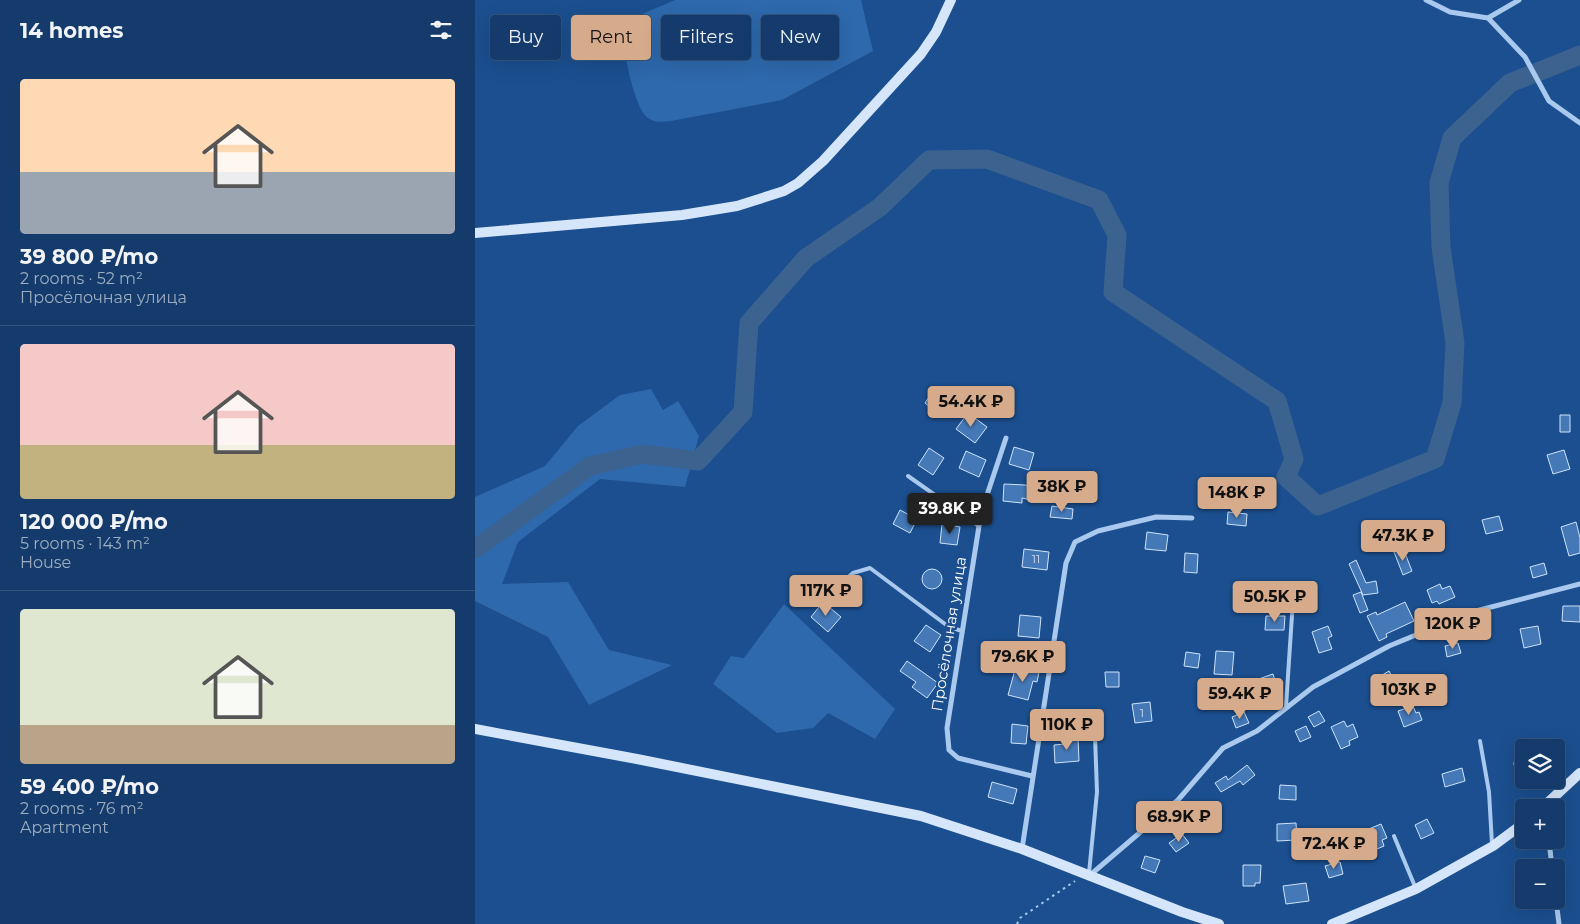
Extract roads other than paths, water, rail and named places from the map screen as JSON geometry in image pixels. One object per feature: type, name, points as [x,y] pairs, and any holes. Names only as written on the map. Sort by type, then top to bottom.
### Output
[{"type":"street","points":[[475,233],[682,215],[737,206],[784,192],[798,183],[823,161],[921,54],[936,32],[951,0]]},
{"type":"street","points":[[1426,0],[1450,12],[1488,18],[1525,57],[1549,101],[1580,123]]},
{"type":"street","points":[[1488,18],[1519,0]]},
{"type":"street","name":"Просёлочная улица","points":[[1006,438],[985,501],[979,526],[947,728],[949,750],[958,758],[1032,776]]},
{"type":"street","points":[[1022,849],[1066,563],[1075,542],[1098,531],[1155,517],[1192,518]]},
{"type":"street","points":[[1089,876],[1178,800],[1223,748],[1257,730],[1313,687],[1389,646],[1472,612],[1580,584]]},
{"type":"street","points":[[475,729],[647,761],[921,816],[1022,849],[1182,912],[1219,924]]},
{"type":"street","points":[[1552,799],[1580,773]]},
{"type":"street","points":[[1333,924],[1415,888],[1493,846],[1515,830]]},
{"type":"street","points":[[1557,909],[1559,924]]},
{"type":"lane","points":[[908,476],[979,526]]},
{"type":"lane","points":[[832,591],[853,573],[870,568],[949,627],[963,631]]},
{"type":"lane","points":[[1286,706],[1293,600]]},
{"type":"lane","points":[[1089,876],[1097,792],[1095,736]]},
{"type":"lane","points":[[1480,741],[1489,792],[1490,833],[1493,846]]},
{"type":"lane","points":[[1394,836],[1415,888]]},
{"type":"waterway","points":[[475,549],[590,466],[643,454],[698,461],[743,412],[749,323],[806,258],[880,207],[929,160],[987,159],[1099,200],[1117,235],[1113,292],[1277,401],[1294,459],[1286,477],[1318,506],[1435,459],[1452,403],[1455,343],[1441,247],[1439,183],[1452,138],[1510,83],[1580,55]]}]
